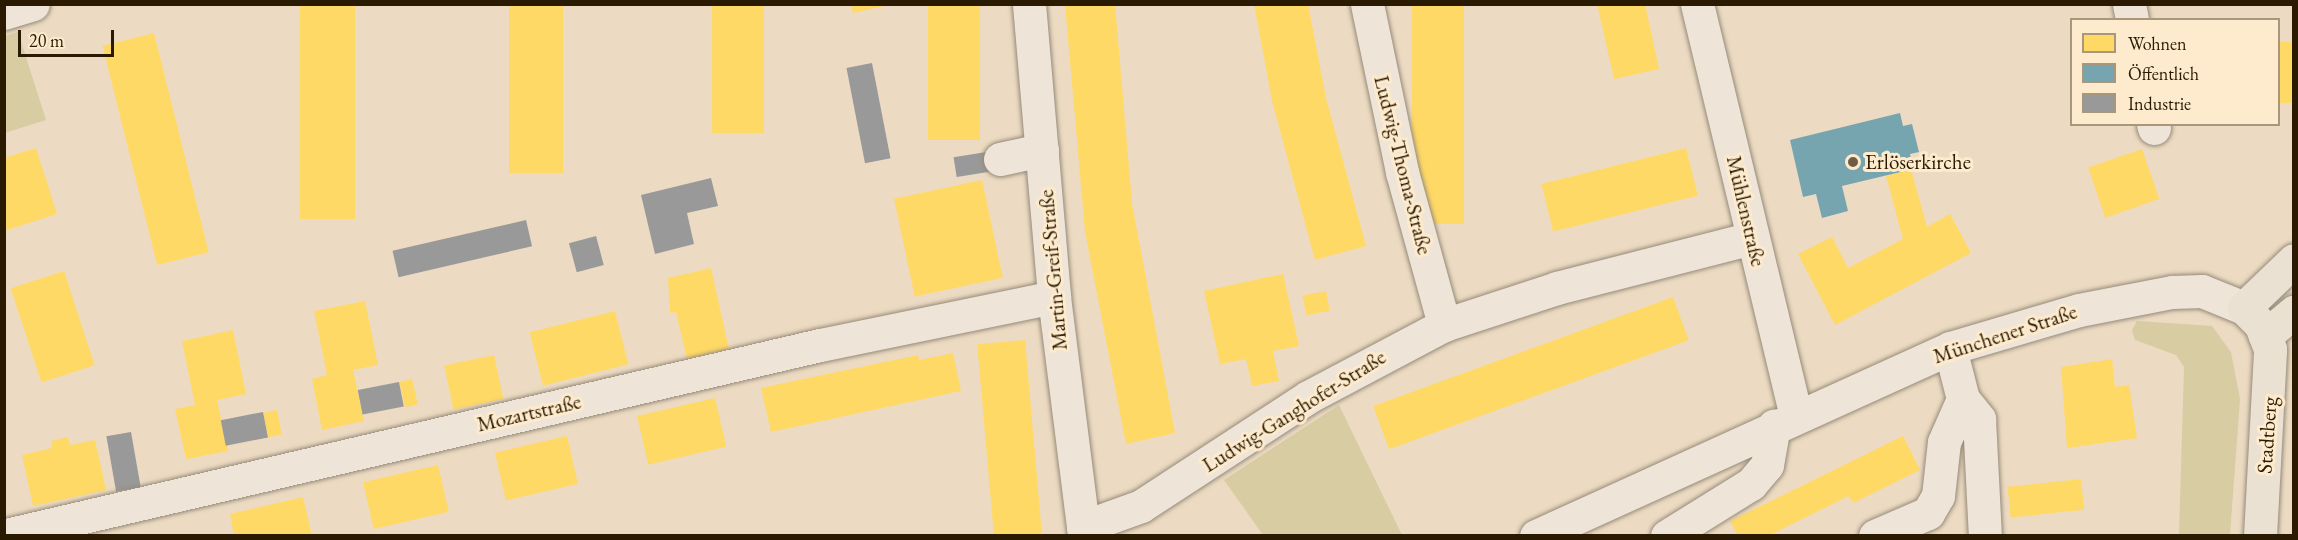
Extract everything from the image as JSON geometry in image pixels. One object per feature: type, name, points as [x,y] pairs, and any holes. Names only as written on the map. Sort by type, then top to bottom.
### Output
[{"type":"main road","points":[[2294,260],[2244,308],[2265,336],[2294,312]]},
{"type":"main road","name":"Stadtberg","points":[[2260,536],[2270,390],[2265,336]]},
{"type":"street","name":"Martin-Greif-Straße","points":[[1029,4],[1054,297],[1084,531]]},
{"type":"street","name":"Ludwig-Thoma-Straße","points":[[1367,4],[1402,172],[1444,325]]},
{"type":"street","name":"Mühlenstraße","points":[[1697,4],[1752,238],[1785,421]]},
{"type":"street","points":[[1000,159],[1042,150]]},
{"type":"street","name":"Ludwig-Ganghofer-Straße","points":[[1084,531],[1141,506],[1308,397],[1444,325],[1546,291],[1752,238]]},
{"type":"street","name":"Münchener Straße","points":[[1536,536],[1950,348],[2079,310],[2172,292],[2202,291],[2244,308]]},
{"type":"street","name":"Mozartstraße","points":[[6,532],[808,348],[1054,297]]},
{"type":"street","points":[[1950,348],[1963,399],[1978,419],[1986,536]]},
{"type":"street","points":[[1875,536],[1928,513],[1938,496],[1944,442],[1963,399]]},
{"type":"street","points":[[1667,536],[1750,484],[1767,465],[1785,421]]},
{"type":"shaded area","points":[[18,32],[46,120],[5,133],[5,36]]},
{"type":"shaded area","points":[[2137,321],[2212,326],[2231,352],[2240,399],[2230,535],[2179,535],[2184,367],[2176,355],[2135,340],[2132,330]]},
{"type":"shaded area","points":[[1339,405],[1402,535],[1263,535],[1224,480]]},
{"type":"building: Wohnen","points":[[300,4],[355,4],[355,219],[300,219]]},
{"type":"building: Wohnen","points":[[509,4],[563,4],[563,173],[509,173]]},
{"type":"building: Wohnen","points":[[712,4],[764,4],[764,133],[712,133]]},
{"type":"building: Wohnen","points":[[851,4],[889,4],[889,5],[853,13]]},
{"type":"building: Wohnen","points":[[928,4],[980,4],[980,140],[928,140]]},
{"type":"building: Wohnen","points":[[1065,4],[1115,4],[1132,203],[1175,433],[1126,444],[1085,232]]},
{"type":"building: Wohnen","points":[[1254,4],[1308,4],[1326,98],[1366,246],[1315,260],[1272,101]]},
{"type":"building: Wohnen","points":[[1412,4],[1464,4],[1464,224],[1412,224]]},
{"type":"building: Wohnen","points":[[1597,4],[1645,4],[1659,69],[1614,79]]},
{"type":"building: Wohnen","points":[[154,33],[209,252],[157,265],[103,46]]},
{"type":"building: Wohnen","points":[[2280,42],[2294,42],[2294,103],[2280,103]]},
{"type":"building: Wohnen","points":[[36,148],[57,214],[4,231],[4,158]]},
{"type":"building: Wohnen","points":[[1686,148],[1698,196],[1553,232],[1541,184]]},
{"type":"building: Wohnen","points":[[2142,149],[2159,199],[2105,218],[2088,168]]},
{"type":"building: Wohnen","points":[[1911,169],[1927,227],[1950,214],[1971,253],[1835,325],[1798,254],[1832,237],[1848,268],[1903,239],[1886,176]]},
{"type":"building: Wohnen","points":[[982,180],[1003,278],[915,297],[894,199]]},
{"type":"building: Wohnen","points":[[711,268],[729,349],[687,359],[676,312],[670,313],[668,278]]},
{"type":"building: Wohnen","points":[[64,271],[95,365],[41,382],[11,288]]},
{"type":"building: Wohnen","points":[[1283,274],[1299,346],[1273,351],[1279,381],[1252,386],[1246,359],[1220,364],[1204,291]]},
{"type":"building: Wohnen","points":[[1326,291],[1330,311],[1306,315],[1302,296]]},
{"type":"building: Wohnen","points":[[1673,297],[1689,340],[1389,449],[1373,406]]},
{"type":"building: Wohnen","points":[[365,301],[378,365],[353,370],[364,421],[322,430],[312,379],[327,375],[314,311]]},
{"type":"building: Wohnen","points":[[615,311],[628,364],[543,386],[530,332]]},
{"type":"building: Wohnen","points":[[233,330],[246,394],[217,400],[228,451],[186,459],[175,409],[195,405],[182,341]]},
{"type":"building: Wohnen","points":[[1025,340],[1042,536],[994,536],[977,344]]},
{"type":"building: Wohnen","points":[[953,353],[961,391],[771,432],[761,388],[918,355],[919,360]]},
{"type":"building: Wohnen","points":[[494,355],[503,399],[453,410],[444,366]]},
{"type":"building: Wohnen","points":[[2112,359],[2115,387],[2129,385],[2137,438],[2067,448],[2061,367]]},
{"type":"building: Wohnen","points":[[412,379],[418,404],[405,407],[399,382]]},
{"type":"building: Wohnen","points":[[715,398],[726,447],[648,465],[637,416]]},
{"type":"building: Wohnen","points":[[277,410],[282,435],[268,437],[263,413]]},
{"type":"building: Wohnen","points":[[567,436],[578,484],[506,500],[495,453]]},
{"type":"building: Wohnen","points":[[1903,436],[1920,470],[1853,503],[1849,496],[1768,536],[1738,536],[1730,521]]},
{"type":"building: Wohnen","points":[[68,437],[70,445],[95,440],[106,490],[33,506],[22,455],[52,448],[51,441]]},
{"type":"building: Wohnen","points":[[438,465],[449,512],[374,529],[363,482]]},
{"type":"building: Wohnen","points":[[2081,479],[2084,510],[2011,518],[2007,487]]},
{"type":"building: Wohnen","points":[[303,497],[312,536],[234,536],[230,514]]},
{"type":"building: Öffentlich","name":"Erlöserkirche","points":[[1900,113],[1903,126],[1912,124],[1919,152],[1910,154],[1913,169],[1842,186],[1848,211],[1822,218],[1816,194],[1803,197],[1790,140]]},
{"type":"building: Industrie","points":[[872,63],[891,158],[865,163],[846,68]]},
{"type":"building: Industrie","points":[[999,150],[1002,170],[957,177],[954,157]]},
{"type":"building: Industrie","points":[[711,178],[718,206],[687,213],[694,244],[655,254],[641,195]]},
{"type":"building: Industrie","points":[[526,220],[532,246],[399,277],[393,251]]},
{"type":"building: Industrie","points":[[596,236],[604,265],[577,272],[569,243]]},
{"type":"building: Industrie","points":[[399,382],[404,407],[363,415],[358,390]]},
{"type":"building: Industrie","points":[[263,412],[268,438],[226,446],[221,420]]},
{"type":"building: Industrie","points":[[131,432],[141,487],[116,491],[106,436]]},
{"type":"place","name":"Erlöserkirche","points":[[1853,162]]}]
